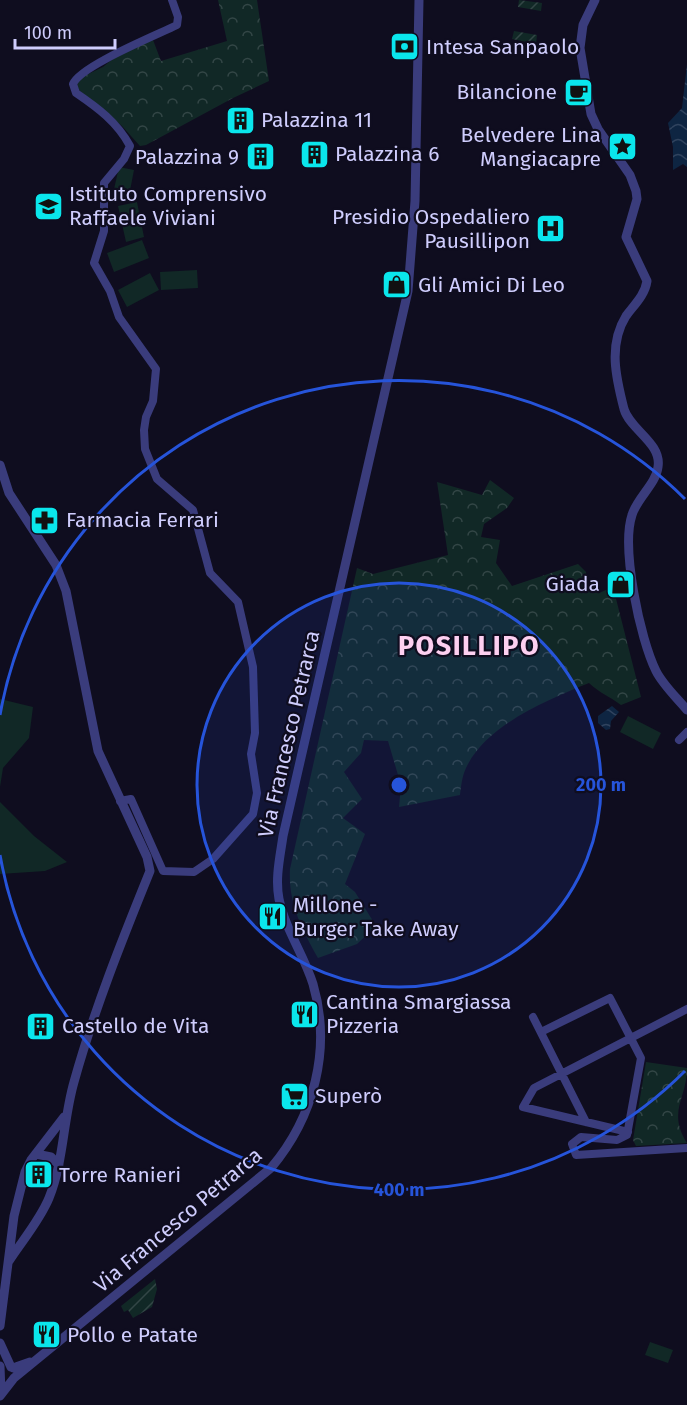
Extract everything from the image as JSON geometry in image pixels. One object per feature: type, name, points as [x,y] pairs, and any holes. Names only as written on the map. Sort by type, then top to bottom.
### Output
[{"type":"street","points":[[120,801],[131,799],[163,872],[194,872],[213,859],[254,814],[257,793],[251,754],[255,723],[253,667],[238,602],[210,573],[193,510],[162,485],[152,469],[146,449],[144,430],[146,417],[153,400],[157,373],[119,317],[110,291],[94,263],[104,231],[104,183],[124,159],[130,146],[121,129],[92,102],[76,93],[74,84],[78,75],[100,64],[118,51],[177,25],[177,14],[172,0]]},
{"type":"street","name":"Via Francesco Petrarca","points":[[0,1395],[14,1379],[272,1168],[293,1139],[314,1089],[320,1057],[321,1024],[313,984],[284,918],[277,875],[283,836],[408,291],[415,201],[419,0]]},
{"type":"street","points":[[595,0],[586,14],[580,34],[586,94],[594,122],[634,184],[637,199],[626,237],[646,281],[641,297],[620,328],[615,355],[615,371],[625,412],[653,447],[658,463],[657,472],[631,517],[630,579],[654,668],[687,710]]},
{"type":"street","points":[[0,465],[9,493],[56,565],[66,591],[98,751],[147,856],[150,871],[117,952],[86,1041],[67,1113],[59,1165],[48,1200],[9,1261]]},
{"type":"street","points":[[679,740],[687,732]]},
{"type":"street","points":[[541,1032],[610,998],[640,1054],[628,1132],[624,1138],[617,1140],[581,1137],[574,1141],[571,1148],[576,1155],[687,1148]]},
{"type":"street","points":[[628,1132],[523,1107],[531,1091],[687,1009]]},
{"type":"street","points":[[533,1017],[586,1122]]},
{"type":"street","points":[[0,1326],[14,1221],[25,1172],[67,1113]]},
{"type":"street","points":[[36,1154],[51,1157],[59,1165]]},
{"type":"street","points":[[14,1221],[20,1227],[35,1222]]},
{"type":"street","points":[[0,1343],[5,1370],[0,1395]]},
{"type":"street","name":"Via Francesco Petrarca","points":[[5,1370],[42,1356]]},
{"type":"street","points":[[5,1370],[16,1373],[14,1379]]},
{"type":"green space","points":[[218,0],[257,0],[269,81],[146,145],[140,146],[122,126],[79,90],[77,85],[80,78],[103,67],[120,53],[153,40],[161,61],[227,41]]},
{"type":"green space","points":[[519,0],[542,3],[541,11],[518,7]]},
{"type":"green space","points":[[514,31],[537,35],[536,44],[512,39]]},
{"type":"green space","points":[[119,167],[134,170],[128,201],[112,198]]},
{"type":"green space","points":[[137,202],[144,237],[126,242],[118,206]]},
{"type":"green space","points":[[142,240],[149,258],[114,272],[107,253]]},
{"type":"green space","points":[[197,270],[198,288],[161,290],[160,272]]},
{"type":"green space","points":[[150,273],[159,290],[127,307],[118,290]]},
{"type":"green space","points":[[490,480],[514,498],[507,508],[484,524],[481,537],[500,540],[496,563],[512,586],[578,564],[586,572],[587,582],[599,593],[613,587],[641,697],[621,705],[589,683],[555,697],[519,716],[488,739],[475,753],[466,768],[460,795],[399,807],[401,785],[388,741],[364,740],[361,753],[344,772],[362,799],[343,818],[365,834],[345,884],[355,892],[376,926],[357,944],[318,958],[294,904],[290,869],[357,568],[373,574],[448,555],[437,482],[482,495]]},
{"type":"green space","points":[[0,699],[33,707],[29,738],[3,768],[0,787]]},
{"type":"green space","points":[[628,716],[661,733],[653,749],[620,732]]},
{"type":"green space","points":[[0,802],[34,836],[67,862],[45,871],[0,874]]},
{"type":"green space","points":[[646,1062],[687,1068],[678,1113],[681,1132],[687,1143],[636,1146],[633,1140]]},
{"type":"green space","points":[[155,1279],[157,1289],[152,1307],[133,1318],[128,1310],[124,1312],[121,1306]]},
{"type":"green space","points":[[650,1342],[673,1350],[668,1363],[645,1355]]},
{"type":"water","points":[[687,64],[687,167],[683,164],[673,170],[673,147],[668,123],[682,108]]},
{"type":"water","points":[[612,706],[619,712],[611,721],[610,729],[606,730],[598,723],[598,716]]},
{"type":"place","name":"Intesa Sanpaolo","points":[[405,47]]},
{"type":"place","name":"Bilancione","points":[[578,92]]},
{"type":"place","name":"Palazzina 11","points":[[240,120]]},
{"type":"place","name":"Belvedere Lina Mangiacapre","points":[[622,147]]},
{"type":"place","name":"Palazzina 6","points":[[314,154]]},
{"type":"place","name":"Palazzina 9","points":[[260,157]]},
{"type":"place","name":"Istituto Comprensivo Raffaele Viviani","points":[[48,206]]},
{"type":"place","name":"Presidio Ospedaliero Pausillipon","points":[[551,229]]},
{"type":"place","name":"Gli Amici Di Leo","points":[[397,285]]},
{"type":"place","name":"Farmacia Ferrari","points":[[45,520]]},
{"type":"place","name":"Giada","points":[[621,584]]},
{"type":"place","name":"Millone - Burger Take Away","points":[[272,917]]},
{"type":"place","name":"Cantina Smargiassa Pizzeria","points":[[305,1014]]},
{"type":"place","name":"Castello de Vita","points":[[41,1026]]},
{"type":"place","name":"Superò","points":[[294,1096]]},
{"type":"place","name":"Torre Ranieri","points":[[38,1175]]},
{"type":"place","name":"Pollo e Patate","points":[[46,1335]]},
{"type":"district","name":"POSILLIPO","points":[[469,646]]}]
